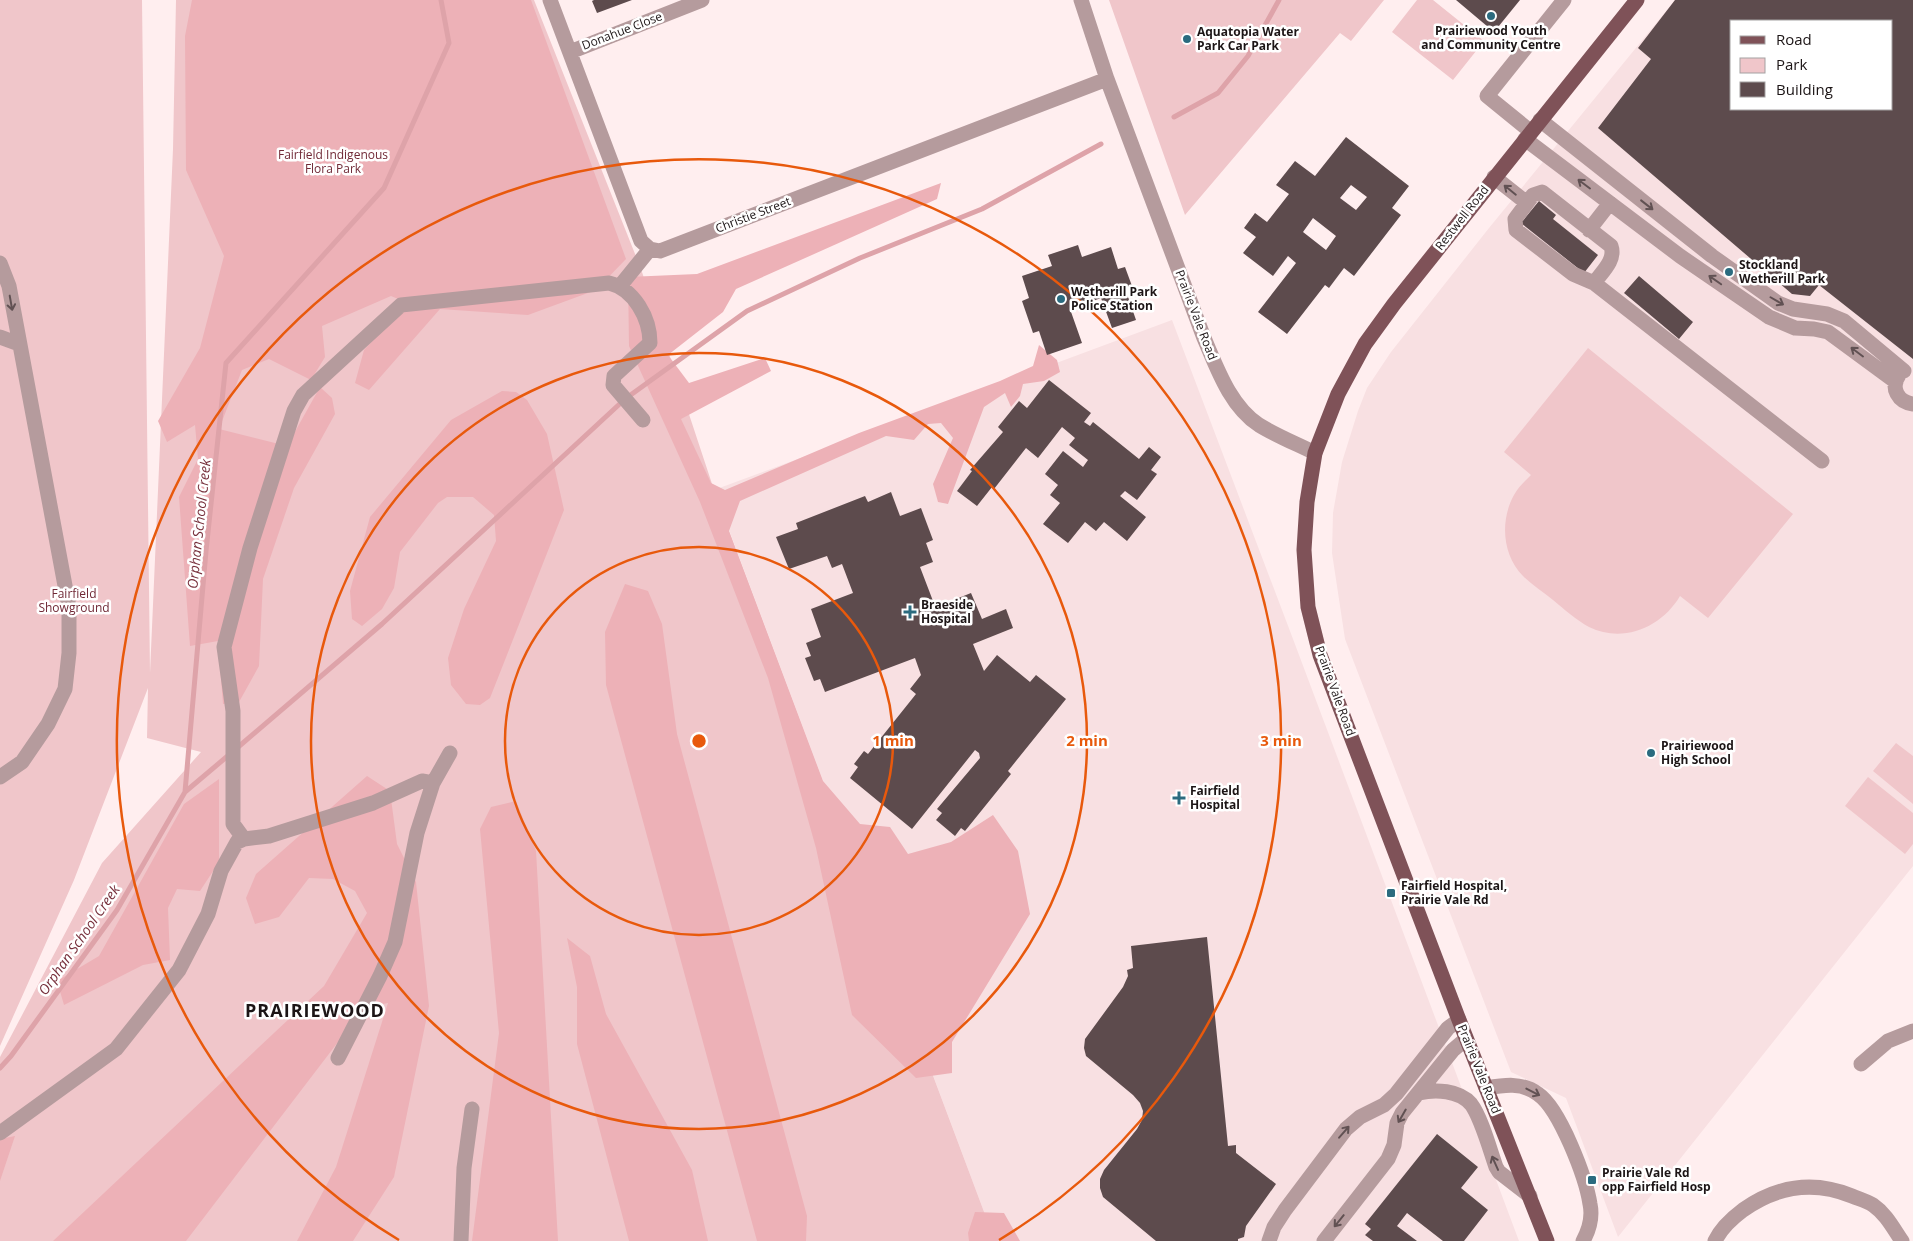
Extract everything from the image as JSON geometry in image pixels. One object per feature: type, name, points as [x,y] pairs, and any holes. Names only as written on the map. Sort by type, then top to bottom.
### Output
[{"type":"main road","name":"Restwell Road","points":[[1315,453],[1338,394],[1365,344],[1394,304],[1494,177],[1637,0]]},
{"type":"main road","name":"Prairie Vale Road","points":[[1315,453],[1307,502],[1304,550],[1308,607],[1320,655],[1466,1039],[1547,1241]]},
{"type":"street","points":[[550,0],[641,241],[650,249],[620,286]]},
{"type":"street","name":"Donahue Close","points":[[570,52],[702,0]]},
{"type":"street","name":"Prairie Vale Road","points":[[1081,0],[1107,79],[1204,338],[1226,385],[1249,417],[1259,425],[1315,453]]},
{"type":"street","points":[[1564,0],[1487,96],[1532,130],[1778,303],[1793,309],[1827,314],[1844,321],[1904,374]]},
{"type":"street","name":"Christie Street","points":[[650,249],[660,251],[1107,79]]},
{"type":"street","points":[[1532,130],[1610,203],[1680,256],[1769,317],[1795,328],[1828,332],[1904,374]]},
{"type":"street","points":[[1494,177],[1527,203]]},
{"type":"street","points":[[1594,283],[1611,259],[1613,253],[1611,246],[1542,192],[1533,195],[1515,219],[1516,230],[1573,274],[1594,283],[1822,461]]},
{"type":"street","points":[[1589,230],[1610,203]]},
{"type":"street","points":[[0,263],[9,286],[18,344],[69,608],[70,653],[65,689],[48,724],[22,762],[0,777]]},
{"type":"street","points":[[244,839],[233,824],[233,711],[224,646],[252,539],[294,410],[304,395],[401,305],[609,283],[620,286],[631,295],[650,329],[650,343],[614,376],[613,385],[643,420]]},
{"type":"street","points":[[0,336],[18,344]]},
{"type":"street","points":[[1904,374],[1895,389],[1897,395],[1906,403],[1913,404]]},
{"type":"street","points":[[338,1058],[396,942],[417,833],[434,783],[450,753]]},
{"type":"street","points":[[0,1133],[116,1049],[179,970],[208,914],[221,871],[237,842],[244,839],[270,836],[373,803],[422,781],[434,783]]},
{"type":"street","points":[[1269,1241],[1274,1227],[1285,1210],[1346,1129],[1360,1117],[1384,1105],[1396,1094],[1448,1028],[1459,1020]]},
{"type":"street","points":[[1861,1064],[1888,1041],[1913,1031]]},
{"type":"street","points":[[1324,1241],[1388,1160],[1402,1113],[1454,1050],[1466,1039]]},
{"type":"street","points":[[1486,1088],[1514,1084],[1538,1094],[1553,1111],[1566,1134],[1579,1166],[1591,1205],[1590,1230],[1582,1241]]},
{"type":"street","points":[[1419,1093],[1436,1091],[1467,1100],[1477,1115],[1499,1172],[1530,1196]]},
{"type":"street","points":[[461,1241],[464,1168],[472,1109]]},
{"type":"street","points":[[1715,1241],[1719,1231],[1734,1216],[1758,1199],[1782,1189],[1811,1187],[1839,1191],[1872,1204],[1888,1219],[1902,1241]]},
{"type":"street","points":[[1906,1241],[1913,1236]]},
{"type":"shaded area","name":"Prairiewood High School","points":[[1675,0],[1913,0],[1913,866],[1618,1237],[1566,1098],[1511,1072],[1345,639],[1332,553],[1333,513],[1342,462],[1358,411],[1367,388],[1391,352],[1489,228]]},
{"type":"shaded area","name":"Fairfield Hospital","points":[[1172,320],[1519,1241],[995,1241],[714,490]]},
{"type":"green space","name":"Fairfield Showground","points":[[0,0],[142,0],[150,673],[173,149],[176,0],[534,0],[641,269],[718,502],[995,1241],[0,1241],[0,1057],[102,863],[201,752],[147,738],[148,688],[74,880],[0,1046]]},
{"type":"green space","name":"Fairfield Indigenous Flora Park","points":[[192,0],[531,0],[626,259],[596,290],[528,315],[440,309],[369,390],[355,383],[364,350],[408,303],[391,296],[322,326],[325,357],[311,380],[269,359],[242,370],[219,429],[287,446],[320,387],[332,398],[335,414],[294,488],[263,579],[259,666],[239,702],[223,704],[218,641],[190,646],[179,497],[198,459],[195,425],[167,442],[158,421],[200,348],[224,256],[186,170],[185,36]]},
{"type":"green space","points":[[1109,0],[1384,0],[1351,41],[1340,33],[1185,215]]},
{"type":"green space","points":[[1417,0],[1433,0],[1484,41],[1453,80],[1392,32]]},
{"type":"green space","points":[[941,183],[937,199],[736,289],[723,312],[668,355],[689,383],[765,358],[771,371],[681,419],[711,483],[725,490],[859,433],[1000,381],[1033,366],[1039,345],[1057,360],[1060,372],[1044,381],[1023,384],[1020,396],[1011,407],[1005,393],[984,407],[948,504],[938,502],[933,484],[953,438],[941,423],[928,424],[914,440],[886,436],[740,501],[729,531],[823,781],[860,824],[890,827],[908,854],[951,842],[993,815],[1018,851],[1030,914],[952,1042],[952,1073],[916,1078],[852,1015],[816,848],[768,678],[700,502],[629,346],[628,277],[697,274]]},
{"type":"green space","points":[[1588,348],[1793,514],[1708,618],[1680,596],[1663,616],[1640,630],[1615,634],[1602,632],[1579,621],[1530,582],[1516,568],[1511,558],[1505,537],[1507,515],[1516,492],[1531,475],[1504,452]]},
{"type":"green space","points":[[502,391],[516,392],[527,400],[547,434],[564,510],[490,698],[480,705],[466,704],[451,685],[448,658],[464,609],[496,541],[494,515],[473,497],[447,497],[438,503],[400,552],[394,588],[382,609],[362,626],[352,619],[350,591],[370,517],[451,420]]},
{"type":"green space","points":[[625,584],[648,591],[662,624],[677,734],[807,1216],[806,1241],[757,1241],[606,685],[605,632]]},
{"type":"green space","points":[[1896,743],[1913,756],[1913,804],[1873,771]]},
{"type":"green space","points":[[367,776],[390,791],[397,844],[416,882],[429,1006],[394,1177],[353,1241],[297,1241],[336,1167],[388,1003],[364,1008],[186,1241],[53,1241],[324,986],[367,913],[355,891],[333,879],[309,878],[279,917],[255,924],[246,898],[256,874]]},
{"type":"green space","points":[[1868,777],[1913,813],[1913,844],[1905,854],[1845,806]]},
{"type":"green space","points":[[219,779],[219,862],[200,891],[177,889],[168,908],[170,960],[143,965],[64,1005],[57,981],[99,956],[184,804]]},
{"type":"green space","points":[[516,801],[536,851],[558,1241],[472,1241],[499,1033],[480,829],[491,807]]},
{"type":"green space","points":[[567,938],[590,956],[606,1014],[692,1170],[708,1241],[629,1241],[577,1044],[577,987]]},
{"type":"green space","points":[[15,1136],[0,1181],[0,1139]]},
{"type":"green space","points":[[975,1212],[1004,1213],[1020,1241],[969,1241],[968,1233]]},
{"type":"building","points":[[632,0],[597,13],[592,1]]},
{"type":"building","name":"Prairiewood Youth and Community Centre","points":[[1456,0],[1520,0],[1494,32]]},
{"type":"building","points":[[1675,0],[1913,0],[1913,359],[1819,285],[1810,296],[1792,294],[1598,128],[1651,59],[1638,48]]},
{"type":"building","points":[[1346,137],[1409,186],[1392,208],[1401,215],[1354,276],[1344,268],[1329,288],[1325,285],[1287,334],[1258,312],[1296,263],[1288,256],[1273,276],[1243,253],[1256,237],[1244,228],[1255,213],[1267,222],[1289,194],[1276,185],[1295,161],[1315,176]],"holes":[[[1351,185],[1367,197],[1356,210],[1340,198]],[[1313,218],[1336,236],[1326,250],[1303,232]]]},
{"type":"building","points":[[1539,201],[1556,215],[1553,219],[1598,255],[1584,273],[1521,223]]},
{"type":"building","name":"Wetherill Park Police Station","points":[[1078,245],[1082,257],[1111,247],[1118,269],[1125,267],[1132,286],[1125,288],[1136,320],[1112,328],[1101,298],[1070,309],[1082,343],[1047,355],[1039,331],[1033,333],[1022,301],[1029,298],[1022,276],[1052,266],[1048,255]]},
{"type":"building","points":[[1639,276],[1693,322],[1679,339],[1624,293]]},
{"type":"building","points":[[1049,380],[1091,413],[1084,422],[1090,426],[1093,422],[1139,459],[1149,447],[1161,457],[1151,470],[1157,474],[1137,500],[1125,491],[1120,496],[1146,517],[1127,541],[1104,522],[1096,531],[1085,522],[1068,543],[1043,524],[1060,503],[1050,495],[1058,485],[1045,474],[1063,451],[1083,467],[1088,460],[1069,445],[1075,438],[1062,427],[1038,458],[1026,448],[994,489],[992,487],[977,506],[957,491],[972,471],[970,470],[1003,432],[998,427],[1019,401],[1027,408]]},
{"type":"building","points":[[891,492],[900,516],[921,508],[933,540],[926,543],[933,562],[920,567],[933,601],[924,605],[926,611],[971,593],[982,619],[1006,609],[1013,628],[973,644],[984,671],[997,655],[1030,682],[1036,675],[1066,699],[1008,771],[1011,774],[965,831],[961,828],[955,836],[936,820],[942,813],[937,809],[980,758],[979,753],[975,750],[912,829],[850,778],[858,767],[854,764],[864,751],[868,754],[916,694],[910,689],[921,675],[915,658],[825,692],[820,679],[814,681],[805,658],[811,656],[806,643],[821,637],[811,609],[853,593],[842,564],[832,568],[827,556],[789,569],[776,537],[798,529],[796,523],[865,496],[868,502]]},
{"type":"building","points":[[1207,937],[1228,1146],[1236,1145],[1236,1153],[1276,1184],[1246,1226],[1244,1237],[1238,1239],[1238,1241],[1156,1241],[1103,1197],[1100,1179],[1104,1170],[1137,1129],[1142,1120],[1143,1111],[1140,1103],[1133,1095],[1086,1056],[1084,1048],[1085,1039],[1123,987],[1128,976],[1127,970],[1133,968],[1131,946]]},
{"type":"building","points":[[1437,1134],[1478,1167],[1461,1188],[1488,1210],[1464,1241],[1443,1241],[1407,1213],[1397,1226],[1417,1241],[1373,1241],[1365,1235],[1371,1229],[1365,1224]]},
{"type":"waterway","name":"Orphan School Creek","points":[[0,1068],[11,1056],[117,910],[185,792],[206,551],[226,363],[384,188],[449,43],[441,0]]},
{"type":"waterway","points":[[1174,117],[1218,93],[1248,56],[1279,0]]},
{"type":"waterway","points":[[237,748],[382,624],[625,399],[747,311],[860,258],[982,209],[1101,144]]},
{"type":"waterway","points":[[185,792],[230,754]]},
{"type":"place","name":"Prairiewood Youth and Community Centre","points":[[1491,16]]},
{"type":"place","name":"Aquatopia Water Park Car Park","points":[[1187,39]]},
{"type":"place","name":"Stockland Wetherill Park","points":[[1729,272]]},
{"type":"place","name":"Wetherill Park Police Station","points":[[1061,299]]},
{"type":"place","name":"Braeside Hospital","points":[[910,612]]},
{"type":"place","name":"Prairiewood High School","points":[[1651,753]]},
{"type":"place","name":"Fairfield Hospital","points":[[1179,798]]},
{"type":"place","name":"Fairfield Hospital, Prairie Vale Rd","points":[[1391,893]]},
{"type":"place","name":"Prairie Vale Rd opp Fairfield Hosp","points":[[1592,1180]]},
{"type":"district","name":"PRAIRIEWOOD","points":[[315,1011]]}]
